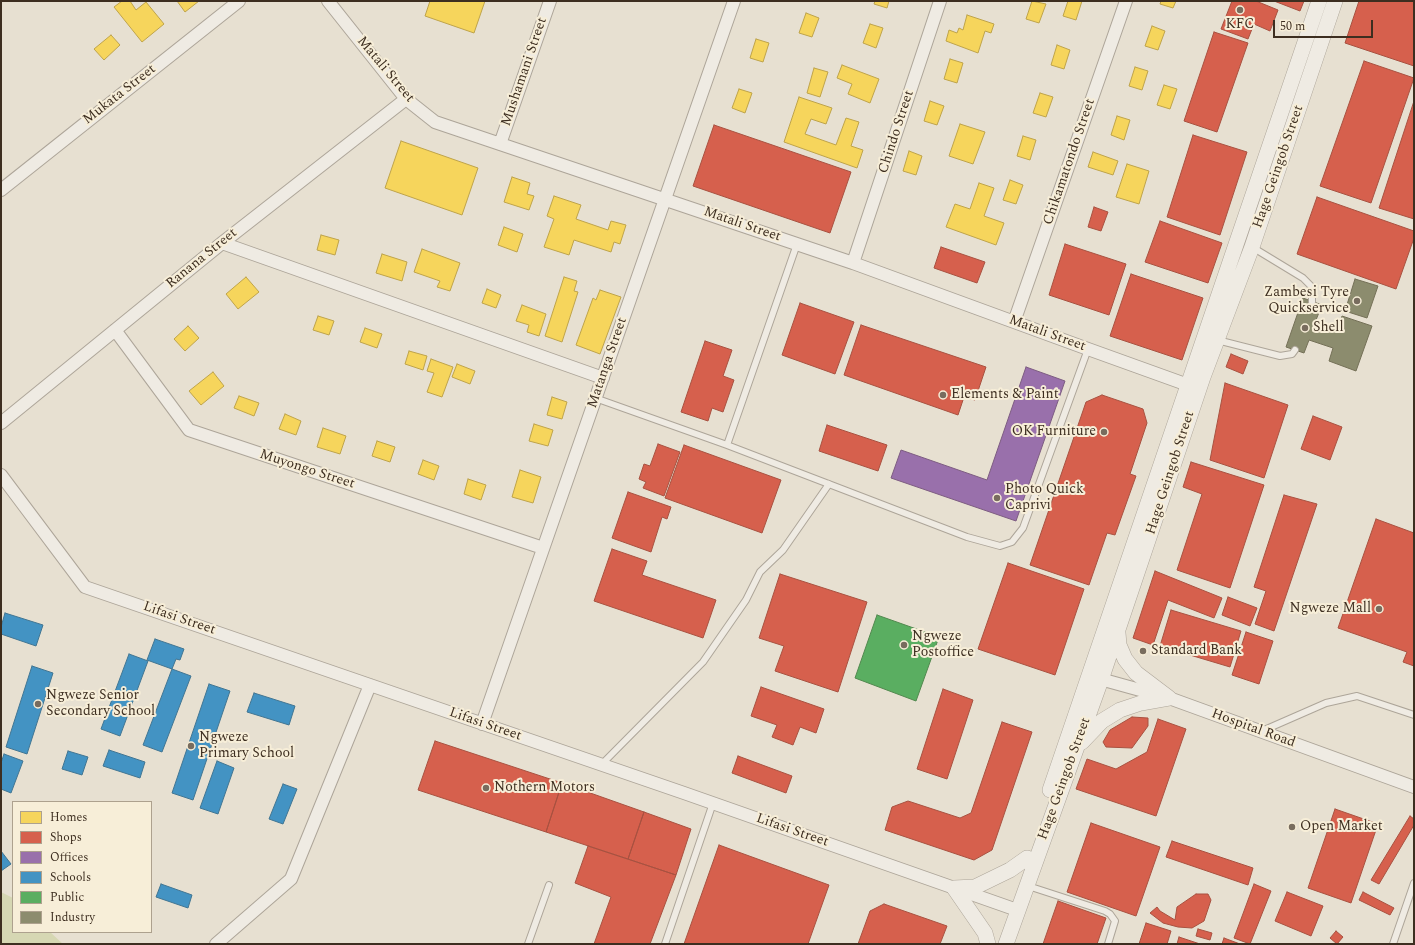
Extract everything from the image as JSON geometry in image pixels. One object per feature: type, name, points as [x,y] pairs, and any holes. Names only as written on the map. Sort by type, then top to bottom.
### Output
[{"type":"street","name":"Mukata Street","points":[[1,190],[239,1]]},
{"type":"street","name":"Matali Street","points":[[328,1],[406,99],[435,122],[853,263],[1088,350],[1194,386]]},
{"type":"street","name":"Mushamani Street","points":[[500,144],[550,1]]},
{"type":"street","name":"Matanga Street","points":[[482,724],[734,1]]},
{"type":"street","name":"Chindo Street","points":[[853,263],[940,1]]},
{"type":"street","name":"Chikamatondo Street","points":[[1014,322],[1126,1]]},
{"type":"street","name":"Hage Geingob Street","points":[[997,944],[1026,885],[1076,748],[1095,678],[1118,630],[1194,386],[1319,1]]},
{"type":"street","name":"Hage Geingob Street","points":[[1006,944],[1013,909],[1027,858],[1095,678],[1194,386],[1217,340],[1252,247],[1335,1]]},
{"type":"street","name":"Ranana Street","points":[[1,423],[222,243],[406,99]]},
{"type":"street","points":[[222,243],[603,378]]},
{"type":"street","name":"Muyongo Street","points":[[115,330],[189,430],[543,548]]},
{"type":"street","name":"Lifasi Street","points":[[1,475],[85,587],[713,803],[1013,909]]},
{"type":"street","points":[[1118,630],[1118,646],[1125,659],[1136,673],[1169,698]]},
{"type":"street","name":"Hospital Road","points":[[1095,678],[1169,698],[1414,787]]},
{"type":"street","points":[[216,944],[291,879],[370,686]]},
{"type":"street","points":[[1076,748],[1102,721],[1120,710],[1140,703],[1169,698]]},
{"type":"street","points":[[954,888],[975,887],[981,885],[1010,870],[1027,858]]},
{"type":"street","points":[[954,888],[985,932],[988,944]]},
{"type":"lane","points":[[727,445],[797,244]]},
{"type":"lane","points":[[1252,247],[1303,278],[1312,287],[1312,302]]},
{"type":"lane","points":[[1217,340],[1280,356],[1292,354],[1295,350]]},
{"type":"lane","points":[[595,398],[727,445],[967,537],[1000,546],[1012,542],[1023,528],[1088,350]]},
{"type":"lane","points":[[601,765],[703,662],[746,600],[760,572],[783,550],[829,484]]},
{"type":"lane","points":[[1261,732],[1326,703],[1357,696],[1414,715]]},
{"type":"lane","points":[[665,944],[713,803]]},
{"type":"lane","points":[[1393,944],[1414,883]]},
{"type":"lane","points":[[528,944],[549,885]]},
{"type":"lane","points":[[1026,885],[1105,911],[1110,914],[1115,921],[1108,944]]},
{"type":"green space","points":[[1,892],[12,898],[12,933],[51,933],[63,944],[1,944]]},
{"type":"building: Homes","points":[[122,1],[130,1],[136,10],[146,2],[164,24],[142,42],[114,7]]},
{"type":"building: Homes","points":[[177,1],[199,1],[185,12]]},
{"type":"building: Homes","points":[[430,1],[485,1],[474,33],[425,16]]},
{"type":"building: Homes","points":[[875,1],[889,1],[887,8],[874,4]]},
{"type":"building: Homes","points":[[1032,1],[1046,4],[1039,23],[1026,19]]},
{"type":"building: Homes","points":[[1068,1],[1082,1],[1076,20],[1063,16]]},
{"type":"building: Homes","points":[[1161,1],[1176,1],[1173,8],[1160,4]]},
{"type":"building: Homes","points":[[806,13],[819,18],[812,37],[799,33]]},
{"type":"building: Homes","points":[[967,15],[994,24],[991,33],[985,31],[978,53],[946,41],[949,30],[957,33],[959,28],[963,30]]},
{"type":"building: Homes","points":[[870,24],[883,28],[876,48],[863,43]]},
{"type":"building: Homes","points":[[1152,26],[1165,31],[1158,50],[1145,46]]},
{"type":"building: Homes","points":[[111,35],[120,45],[104,60],[94,49]]},
{"type":"building: Homes","points":[[756,39],[769,43],[763,62],[750,58]]},
{"type":"building: Homes","points":[[1057,45],[1070,50],[1064,69],[1051,65]]},
{"type":"building: Homes","points":[[950,59],[963,63],[957,83],[944,79]]},
{"type":"building: Homes","points":[[842,65],[879,79],[870,103],[848,94],[852,84],[837,78]]},
{"type":"building: Homes","points":[[1135,67],[1148,71],[1142,90],[1129,86]]},
{"type":"building: Homes","points":[[814,68],[828,72],[820,97],[807,93]]},
{"type":"building: Homes","points":[[1164,85],[1177,89],[1170,109],[1157,105]]},
{"type":"building: Homes","points":[[739,89],[752,93],[745,113],[732,108]]},
{"type":"building: Homes","points":[[1040,93],[1053,97],[1046,117],[1033,113]]},
{"type":"building: Homes","points":[[799,97],[832,108],[826,124],[811,119],[805,134],[836,145],[846,118],[859,122],[851,146],[863,150],[857,168],[784,142]]},
{"type":"building: Homes","points":[[930,101],[944,106],[937,125],[924,121]]},
{"type":"building: Homes","points":[[1117,116],[1130,120],[1124,140],[1111,135]]},
{"type":"building: Homes","points":[[960,124],[985,132],[973,164],[949,156]]},
{"type":"building: Homes","points":[[1023,136],[1036,140],[1030,160],[1017,156]]},
{"type":"building: Homes","points":[[401,141],[478,168],[462,215],[385,188]]},
{"type":"building: Homes","points":[[909,151],[922,156],[916,175],[903,171]]},
{"type":"building: Homes","points":[[1093,152],[1118,161],[1113,175],[1088,167]]},
{"type":"building: Homes","points":[[1127,164],[1149,171],[1139,204],[1116,197]]},
{"type":"building: Homes","points":[[512,177],[530,183],[527,194],[534,196],[529,210],[504,202]]},
{"type":"building: Homes","points":[[1010,180],[1023,185],[1016,204],[1003,200]]},
{"type":"building: Homes","points":[[979,183],[994,188],[984,216],[1004,223],[996,245],[946,227],[955,204],[970,209]]},
{"type":"building: Homes","points":[[554,196],[581,205],[576,219],[608,230],[611,221],[626,225],[620,244],[614,242],[611,252],[574,240],[569,255],[544,247],[554,219],[547,216]]},
{"type":"building: Homes","points":[[504,227],[523,234],[517,252],[498,245]]},
{"type":"building: Homes","points":[[321,235],[339,240],[335,255],[317,250]]},
{"type":"building: Homes","points":[[422,249],[460,263],[450,291],[437,287],[440,281],[414,272]]},
{"type":"building: Homes","points":[[382,254],[407,262],[402,281],[376,273]]},
{"type":"building: Homes","points":[[246,277],[259,292],[238,309],[226,294]]},
{"type":"building: Homes","points":[[564,277],[577,281],[574,291],[578,292],[562,342],[545,336]]},
{"type":"building: Homes","points":[[487,289],[501,295],[496,308],[482,303]]},
{"type":"building: Homes","points":[[600,290],[621,297],[600,354],[576,345],[593,298],[596,300]]},
{"type":"building: Homes","points":[[522,305],[546,314],[539,336],[527,332],[529,325],[516,321]]},
{"type":"building: Homes","points":[[318,316],[334,321],[329,335],[313,330]]},
{"type":"building: Homes","points":[[188,326],[199,338],[185,351],[174,339]]},
{"type":"building: Homes","points":[[365,328],[382,334],[377,348],[360,342]]},
{"type":"building: Homes","points":[[409,351],[427,356],[423,370],[405,364]]},
{"type":"building: Homes","points":[[431,359],[453,367],[442,397],[427,392],[434,373],[427,371]]},
{"type":"building: Homes","points":[[457,364],[475,371],[470,384],[452,377]]},
{"type":"building: Homes","points":[[213,372],[224,386],[201,405],[189,391]]},
{"type":"building: Homes","points":[[239,396],[259,403],[254,416],[234,408]]},
{"type":"building: Homes","points":[[552,397],[567,402],[562,419],[547,415]]},
{"type":"building: Homes","points":[[285,414],[301,421],[296,435],[279,429]]},
{"type":"building: Homes","points":[[534,424],[553,430],[548,446],[529,441]]},
{"type":"building: Homes","points":[[323,428],[346,436],[340,454],[317,447]]},
{"type":"building: Homes","points":[[377,441],[395,447],[390,462],[372,456]]},
{"type":"building: Homes","points":[[423,460],[439,466],[434,480],[418,474]]},
{"type":"building: Homes","points":[[520,470],[541,477],[533,503],[512,497]]},
{"type":"building: Homes","points":[[468,479],[486,485],[481,500],[464,494]]},
{"type":"building: Shops","points":[[1232,1],[1256,1],[1278,10],[1270,31],[1254,24],[1248,39],[1221,29]]},
{"type":"building: Shops","points":[[1274,1],[1304,1],[1300,11]]},
{"type":"building: Shops","points":[[1359,1],[1414,1],[1414,66],[1345,43]]},
{"type":"building: Shops","points":[[1214,32],[1248,43],[1217,132],[1184,121]]},
{"type":"building: Shops","points":[[1364,61],[1414,78],[1371,203],[1320,186]]},
{"type":"building: Shops","points":[[1414,101],[1414,219],[1379,208]]},
{"type":"building: Shops","points":[[714,125],[851,172],[830,233],[693,186]]},
{"type":"building: Shops","points":[[1193,135],[1247,152],[1220,235],[1167,217]]},
{"type":"building: Shops","points":[[1317,197],[1414,231],[1414,238],[1396,289],[1297,254]]},
{"type":"building: Shops","points":[[1094,207],[1108,212],[1101,231],[1088,227]]},
{"type":"building: Shops","points":[[1160,221],[1222,243],[1208,283],[1145,262]]},
{"type":"building: Shops","points":[[1065,244],[1126,264],[1109,315],[1049,295]]},
{"type":"building: Shops","points":[[941,247],[985,262],[977,283],[934,268]]},
{"type":"building: Shops","points":[[1131,274],[1203,298],[1182,360],[1110,336]]},
{"type":"building: Shops","points":[[800,303],[854,322],[835,374],[782,355]]},
{"type":"building: Shops","points":[[861,325],[986,367],[975,400],[964,397],[958,415],[844,375]]},
{"type":"building: Shops","points":[[705,341],[732,350],[723,376],[734,380],[723,412],[712,408],[708,421],[681,412]]},
{"type":"building: Shops","points":[[1231,354],[1248,361],[1243,374],[1226,367]]},
{"type":"building: Shops","points":[[1225,383],[1288,405],[1264,478],[1210,460]]},
{"type":"building: Shops","points":[[1102,395],[1143,409],[1147,423],[1130,474],[1136,476],[1115,535],[1107,533],[1089,585],[1030,565],[1086,402]]},
{"type":"building: Shops","points":[[1313,416],[1342,427],[1330,460],[1301,449]]},
{"type":"building: Shops","points":[[827,425],[887,445],[878,471],[819,451]]},
{"type":"building: Shops","points":[[658,444],[680,452],[664,496],[643,488],[646,482],[639,479],[644,464],[650,466]]},
{"type":"building: Shops","points":[[684,445],[781,480],[762,533],[665,498]]},
{"type":"building: Shops","points":[[1191,462],[1264,485],[1230,588],[1177,570],[1202,494],[1183,487]]},
{"type":"building: Shops","points":[[628,492],[671,507],[667,519],[662,517],[651,552],[612,538]]},
{"type":"building: Shops","points":[[1284,495],[1317,504],[1274,631],[1255,624],[1266,591],[1254,587]]},
{"type":"building: Shops","name":"Ngweze Mall","points":[[1376,519],[1414,533],[1414,666],[1403,662],[1407,652],[1338,628]]},
{"type":"building: Shops","points":[[612,549],[647,561],[642,575],[716,600],[703,638],[594,601]]},
{"type":"building: Shops","points":[[1008,563],[1084,589],[1055,675],[978,649]]},
{"type":"building: Shops","points":[[1155,571],[1222,598],[1214,618],[1168,600],[1153,645],[1133,638]]},
{"type":"building: Shops","points":[[780,574],[867,602],[838,692],[775,671],[784,646],[759,638]]},
{"type":"building: Shops","points":[[1228,597],[1257,608],[1250,626],[1222,615]]},
{"type":"building: Shops","points":[[1171,610],[1241,631],[1230,667],[1160,646]]},
{"type":"building: Shops","points":[[1246,632],[1273,641],[1259,684],[1232,675]]},
{"type":"building: Shops","points":[[761,687],[824,709],[816,733],[800,727],[793,745],[772,737],[777,725],[751,716]]},
{"type":"building: Shops","points":[[943,689],[973,700],[947,779],[917,769]]},
{"type":"building: Shops","points":[[1132,717],[1148,718],[1148,726],[1132,748],[1106,747],[1103,742],[1110,730]]},
{"type":"building: Shops","points":[[1158,719],[1186,729],[1156,816],[1076,789],[1087,759],[1116,769],[1147,752]]},
{"type":"building: Shops","points":[[1002,722],[1032,732],[992,850],[974,860],[885,830],[892,807],[908,801],[960,818],[971,813]]},
{"type":"building: Shops","points":[[435,741],[562,783],[546,832],[418,790]]},
{"type":"building: Shops","points":[[738,756],[792,776],[786,793],[732,773]]},
{"type":"building: Shops","points":[[562,783],[644,812],[628,859],[546,832]]},
{"type":"building: Shops","points":[[1335,809],[1378,824],[1351,903],[1308,888]]},
{"type":"building: Shops","points":[[644,812],[691,829],[676,875],[628,859]]},
{"type":"building: Shops","points":[[1410,816],[1414,819],[1414,825],[1379,884],[1371,880]]},
{"type":"building: Shops","points":[[1091,823],[1160,847],[1136,916],[1067,892]]},
{"type":"building: Shops","points":[[1172,841],[1253,868],[1248,885],[1166,857]]},
{"type":"building: Shops","points":[[719,845],[829,885],[808,944],[684,944]]},
{"type":"building: Shops","points":[[588,846],[676,875],[650,944],[594,944],[611,897],[575,883]]},
{"type":"building: Shops","points":[[1254,884],[1271,891],[1250,944],[1234,938]]},
{"type":"building: Shops","points":[[1287,892],[1323,906],[1311,936],[1275,921]]},
{"type":"building: Shops","points":[[1363,892],[1394,908],[1390,915],[1359,900]]},
{"type":"building: Shops","points":[[1196,894],[1208,894],[1211,900],[1204,921],[1192,928],[1178,927],[1163,923],[1150,913],[1157,907],[1160,911],[1175,920],[1177,907]]},
{"type":"building: Shops","points":[[1058,901],[1106,918],[1097,944],[1043,944]]},
{"type":"building: Shops","points":[[884,904],[947,926],[940,944],[858,944],[870,911]]},
{"type":"building: Shops","points":[[1146,923],[1171,931],[1167,944],[1139,944]]},
{"type":"building: Shops","points":[[1198,929],[1212,933],[1210,940],[1196,936]]},
{"type":"building: Shops","points":[[1336,931],[1343,937],[1337,944],[1330,938]]},
{"type":"building: Shops","points":[[1179,937],[1200,944],[1177,944]]},
{"type":"building: Shops","points":[[1224,938],[1240,944],[1222,944]]},
{"type":"building: Offices","points":[[1026,367],[1065,381],[1016,521],[891,478],[901,450],[987,480]]},
{"type":"building: Schools","points":[[5,613],[43,625],[36,646],[1,634],[1,627]]},
{"type":"building: Schools","points":[[155,639],[184,649],[180,660],[176,659],[172,669],[147,660]]},
{"type":"building: Schools","points":[[129,654],[148,661],[120,736],[101,729]]},
{"type":"building: Schools","points":[[32,666],[53,673],[27,754],[6,747]]},
{"type":"building: Schools","points":[[172,669],[191,676],[162,752],[143,745]]},
{"type":"building: Schools","points":[[209,684],[230,691],[193,800],[172,793]]},
{"type":"building: Schools","points":[[254,693],[295,706],[289,725],[247,712]]},
{"type":"building: Schools","points":[[109,750],[145,762],[140,778],[103,766]]},
{"type":"building: Schools","points":[[68,751],[88,757],[82,775],[62,769]]},
{"type":"building: Schools","points":[[4,754],[23,761],[11,793],[1,789],[1,763]]},
{"type":"building: Schools","points":[[217,761],[234,768],[218,814],[200,808]]},
{"type":"building: Schools","points":[[283,784],[297,789],[283,824],[269,819]]},
{"type":"building: Schools","points":[[1,851],[11,864],[1,871]]},
{"type":"building: Schools","points":[[161,884],[192,895],[188,908],[156,897]]},
{"type":"building: Public","points":[[877,615],[939,637],[916,701],[855,678]]},
{"type":"building: Industry","points":[[1355,279],[1378,286],[1367,318],[1345,311]]},
{"type":"building: Industry","points":[[1303,298],[1322,305],[1316,320],[1338,328],[1342,316],[1372,326],[1356,371],[1329,361],[1333,348],[1309,340],[1304,353],[1286,347]]},
{"type":"place","name":"KFC","points":[[1240,10]]},
{"type":"place","name":"Zambesi Tyre Quickservice","points":[[1357,301]]},
{"type":"place","name":"Shell","points":[[1305,328]]},
{"type":"place","name":"Elements & Paint","points":[[943,395]]},
{"type":"place","name":"OK Furniture","points":[[1104,432]]},
{"type":"place","name":"Photo Quick Caprivi","points":[[997,498]]},
{"type":"place","name":"Ngweze Mall","points":[[1379,609]]},
{"type":"place","name":"Ngweze Postoffice","points":[[904,645]]},
{"type":"place","name":"Standard Bank","points":[[1143,651]]},
{"type":"place","name":"Ngweze Senior Secondary School","points":[[38,704]]},
{"type":"place","name":"Ngweze Primary School","points":[[191,746]]},
{"type":"place","name":"Nothern Motors","points":[[486,788]]},
{"type":"place","name":"Open Market","points":[[1292,827]]}]
